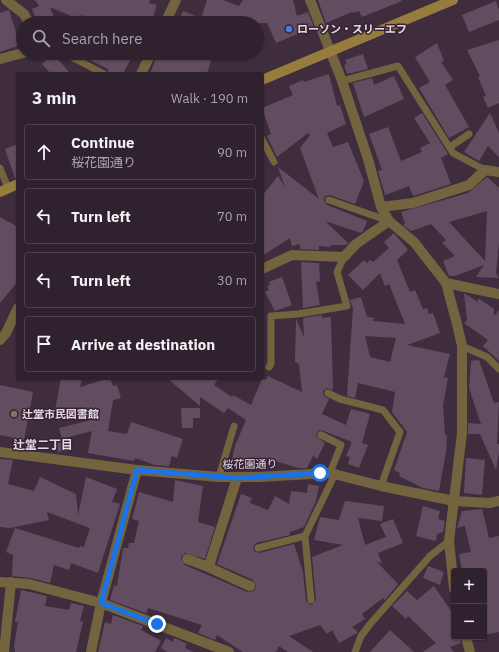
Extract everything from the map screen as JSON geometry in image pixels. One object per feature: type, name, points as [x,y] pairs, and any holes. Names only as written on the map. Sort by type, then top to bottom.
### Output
[{"type":"street","points":[[6,0],[25,16]]},
{"type":"street","points":[[168,16],[176,0]]},
{"type":"street","points":[[310,0],[342,81],[368,158],[381,207],[389,221],[414,242],[446,283],[462,346],[462,432],[449,541],[452,568]]},
{"type":"street","points":[[264,79],[453,0]]},
{"type":"street","points":[[0,59],[16,55]]},
{"type":"street","points":[[142,72],[148,60]]},
{"type":"street","points":[[381,207],[412,203],[469,185],[485,170],[499,172]]},
{"type":"street","points":[[264,268],[292,255],[344,257],[356,244],[389,221]]},
{"type":"street","points":[[446,283],[499,294]]},
{"type":"street","points":[[0,340],[6,333],[16,312]]},
{"type":"street","name":"桜花園通り","points":[[0,452],[137,470],[219,477],[237,478],[332,473],[381,486],[454,501],[498,503]]},
{"type":"street","points":[[91,652],[101,603],[137,470]]},
{"type":"street","points":[[209,566],[237,478]]},
{"type":"street","points":[[187,559],[209,566],[218,572],[250,586]]},
{"type":"street","points":[[0,582],[29,584],[101,603],[229,652]]},
{"type":"street","points":[[4,652],[11,582]]},
{"type":"street","points":[[467,640],[470,652]]},
{"type":"lane","points":[[77,60],[100,72]]},
{"type":"lane","points":[[342,81],[398,66],[453,153],[485,170]]},
{"type":"lane","points":[[450,147],[469,134]]},
{"type":"lane","points":[[264,143],[274,162]]},
{"type":"lane","points":[[0,168],[9,188]]},
{"type":"lane","points":[[328,200],[389,221]]},
{"type":"lane","points":[[269,367],[271,364],[271,316],[298,314],[347,306],[338,272],[344,257]]},
{"type":"lane","points":[[462,346],[487,357],[499,369]]},
{"type":"lane","points":[[328,393],[340,400],[384,410],[400,432],[381,486]]},
{"type":"lane","points":[[219,477],[234,426]]},
{"type":"lane","points":[[311,600],[304,536],[332,473],[341,445],[321,435]]},
{"type":"lane","points":[[258,548],[304,536]]},
{"type":"lane","points":[[355,652],[361,636],[371,623],[430,556],[449,541]]},
{"type":"building","points":[[33,0],[150,0],[149,3],[157,5],[153,16],[71,16],[50,7],[53,16],[34,16],[32,9],[39,6],[36,1]]},
{"type":"building","points":[[207,0],[223,0],[239,6],[243,0],[293,0],[297,16],[308,12],[314,27],[276,43],[267,23],[264,23],[264,16],[202,16]]},
{"type":"building","points":[[318,0],[402,1],[362,17],[359,11],[352,12],[326,23]]},
{"type":"building","points":[[496,1],[499,10],[499,20],[469,32],[462,15]]},
{"type":"building","points":[[9,10],[16,32],[16,46],[0,52],[0,13]]},
{"type":"building","points":[[183,11],[196,16],[181,16]]},
{"type":"building","points":[[499,40],[499,103],[488,108],[483,97],[486,96],[478,77],[480,76],[467,50]]},
{"type":"building","points":[[437,43],[444,61],[441,62],[453,80],[445,85],[469,127],[449,138],[419,88],[430,82],[415,57]]},
{"type":"building","points":[[363,54],[368,69],[347,74],[344,65],[347,64],[345,60]]},
{"type":"building","points":[[46,60],[58,60],[69,72],[49,72],[42,64]]},
{"type":"building","points":[[90,60],[130,60],[124,72],[108,72],[108,69]]},
{"type":"building","points":[[155,60],[211,60],[208,72],[151,72]]},
{"type":"building","points":[[329,74],[337,106],[340,105],[346,124],[327,133],[333,147],[348,142],[364,181],[355,204],[330,195],[325,196],[324,201],[327,205],[367,221],[361,233],[325,221],[348,243],[346,245],[331,245],[331,247],[319,246],[319,250],[300,249],[300,244],[292,246],[290,238],[264,255],[264,194],[278,176],[285,187],[278,167],[319,199],[300,148],[310,135],[308,133],[277,157],[267,136],[271,134],[264,114],[264,107],[293,95],[289,86],[303,80],[304,82]]},
{"type":"building","points":[[394,76],[404,99],[364,117],[353,83],[372,78],[374,85]]},
{"type":"building","points":[[422,113],[448,154],[441,158],[451,184],[413,196],[409,186],[385,195],[378,171],[382,170],[369,134],[388,127],[401,161],[422,152],[420,148],[430,143],[414,118]]},
{"type":"building","points":[[490,113],[499,133],[499,157],[488,146],[479,161],[464,152]]},
{"type":"building","points":[[16,145],[16,178],[15,178],[5,149]]},
{"type":"building","points":[[487,177],[499,188],[499,242],[496,273],[499,278],[476,277],[484,265],[455,276],[449,276],[443,261],[455,256],[442,243],[446,240],[431,224],[411,231],[403,225],[405,223],[401,212],[468,193]],"holes":[[[487,211],[485,261],[449,222]]]},
{"type":"building","points":[[0,217],[16,226],[16,283],[0,303]]},
{"type":"building","points":[[394,233],[408,250],[397,260],[410,292],[415,290],[423,309],[427,308],[429,314],[433,313],[440,333],[407,345],[450,354],[444,377],[448,378],[443,405],[445,435],[447,435],[446,452],[439,491],[423,488],[399,476],[400,473],[394,470],[407,432],[392,412],[395,392],[358,383],[355,398],[347,396],[353,308],[350,300],[361,297],[367,317],[374,318],[373,321],[405,324],[389,284],[385,286],[380,273],[363,290],[348,275],[364,260],[367,263],[370,260],[373,262],[389,248],[384,242]],"holes":[[[365,336],[396,338],[390,362],[370,357]]]},
{"type":"building","points":[[301,262],[319,263],[320,281],[316,282],[320,305],[303,308]]},
{"type":"building","points":[[282,277],[292,305],[275,311],[265,292],[269,290],[267,286],[270,285],[269,282]]},
{"type":"building","points":[[464,293],[478,302],[478,298],[494,309],[494,316],[499,310],[499,361],[483,346],[488,340],[464,323],[467,320]]},
{"type":"building","points":[[322,315],[322,318],[331,317],[333,390],[327,388],[323,391],[324,396],[329,399],[322,414],[346,425],[351,409],[370,414],[362,443],[368,445],[359,468],[348,464],[350,457],[346,456],[352,442],[321,430],[318,431],[316,436],[325,443],[317,459],[313,456],[307,468],[298,468],[266,458],[262,467],[257,465],[255,470],[231,464],[235,446],[246,420],[228,408],[224,413],[200,397],[200,406],[169,380],[218,380],[214,385],[232,397],[233,395],[251,405],[262,380],[266,380],[268,376],[302,392],[299,364],[295,362],[296,319],[304,337],[303,318]]},
{"type":"building","points":[[479,360],[494,403],[499,402],[497,444],[499,444],[499,452],[496,470],[480,434],[468,434],[468,423],[481,424],[469,388],[471,361]]},
{"type":"building","points":[[61,380],[82,380],[80,387],[103,380],[111,380],[113,386],[117,385],[121,398],[113,400],[108,431],[127,434],[131,422],[183,439],[177,458],[172,456],[169,466],[155,465],[135,458],[134,461],[88,453],[92,431],[62,439],[59,428],[95,419],[55,411]]},
{"type":"building","name":"辻堂市民図書館","points":[[0,385],[33,392],[24,440],[0,435]]},
{"type":"building","points":[[181,408],[200,408],[200,418],[193,418],[193,428],[182,428]]},
{"type":"building","points":[[69,440],[70,451],[58,452],[57,441]]},
{"type":"building","points":[[466,458],[485,460],[482,495],[464,493]]},
{"type":"building","points":[[0,459],[13,460],[8,484],[34,491],[40,477],[76,494],[78,515],[86,477],[117,489],[112,502],[120,504],[98,573],[71,563],[69,570],[54,565],[50,583],[31,578],[12,576],[13,555],[6,552],[15,528],[79,548],[80,546],[84,547],[90,528],[47,512],[49,520],[10,528],[0,527]]},
{"type":"building","points":[[175,480],[203,486],[198,522],[215,527],[205,559],[185,553],[181,557],[181,560],[185,565],[247,592],[254,591],[256,586],[253,580],[217,564],[241,494],[252,498],[250,503],[268,510],[275,496],[289,504],[291,491],[307,493],[308,484],[319,486],[316,501],[304,527],[290,532],[290,535],[256,543],[253,546],[254,551],[259,553],[294,544],[303,572],[306,601],[312,605],[316,600],[312,557],[343,545],[314,540],[320,517],[339,520],[345,501],[384,506],[382,521],[358,518],[365,545],[386,537],[380,524],[393,519],[403,543],[378,553],[382,564],[376,561],[398,584],[385,600],[383,598],[362,614],[365,619],[352,627],[358,632],[357,633],[339,643],[332,630],[327,634],[320,625],[289,636],[313,652],[288,652],[279,646],[276,652],[243,652],[217,635],[215,640],[198,633],[202,625],[148,608],[146,613],[110,600],[114,585],[117,586],[123,548],[128,548],[129,543],[134,543],[139,521],[132,519],[139,492],[173,502]]},
{"type":"building","points":[[423,506],[440,511],[438,519],[445,521],[443,532],[437,534],[436,541],[416,536]]},
{"type":"building","points":[[482,509],[489,538],[499,536],[499,632],[487,635],[487,568],[461,568],[459,554],[471,552],[465,526],[457,528],[462,511]]},
{"type":"building","points":[[428,566],[444,572],[440,585],[423,578]]},
{"type":"building","points":[[434,586],[451,611],[451,640],[460,640],[461,643],[450,647],[454,652],[423,652],[436,643],[408,616],[406,619],[392,606],[407,591],[417,600]]},
{"type":"building","points":[[21,590],[47,596],[45,606],[69,610],[71,603],[84,606],[80,621],[83,622],[76,652],[15,652],[14,646],[18,622],[15,622]]},
{"type":"building","points":[[113,615],[143,626],[141,630],[161,641],[155,652],[98,652],[105,622],[111,624]]},
{"type":"building","points":[[390,630],[414,652],[370,652]]},
{"type":"building","points":[[166,638],[173,642],[174,638],[187,644],[185,648],[194,652],[167,652],[161,648]]},
{"type":"place","name":"ローソン・スリーエフ","points":[[289,29]]},
{"type":"place","name":"辻堂市民図書館","points":[[14,414]]},
{"type":"district","name":"辻堂二丁目","points":[[43,444]]},
{"type":"route","points":[[157,624],[101,603],[137,470],[237,478],[320,473]]}]
